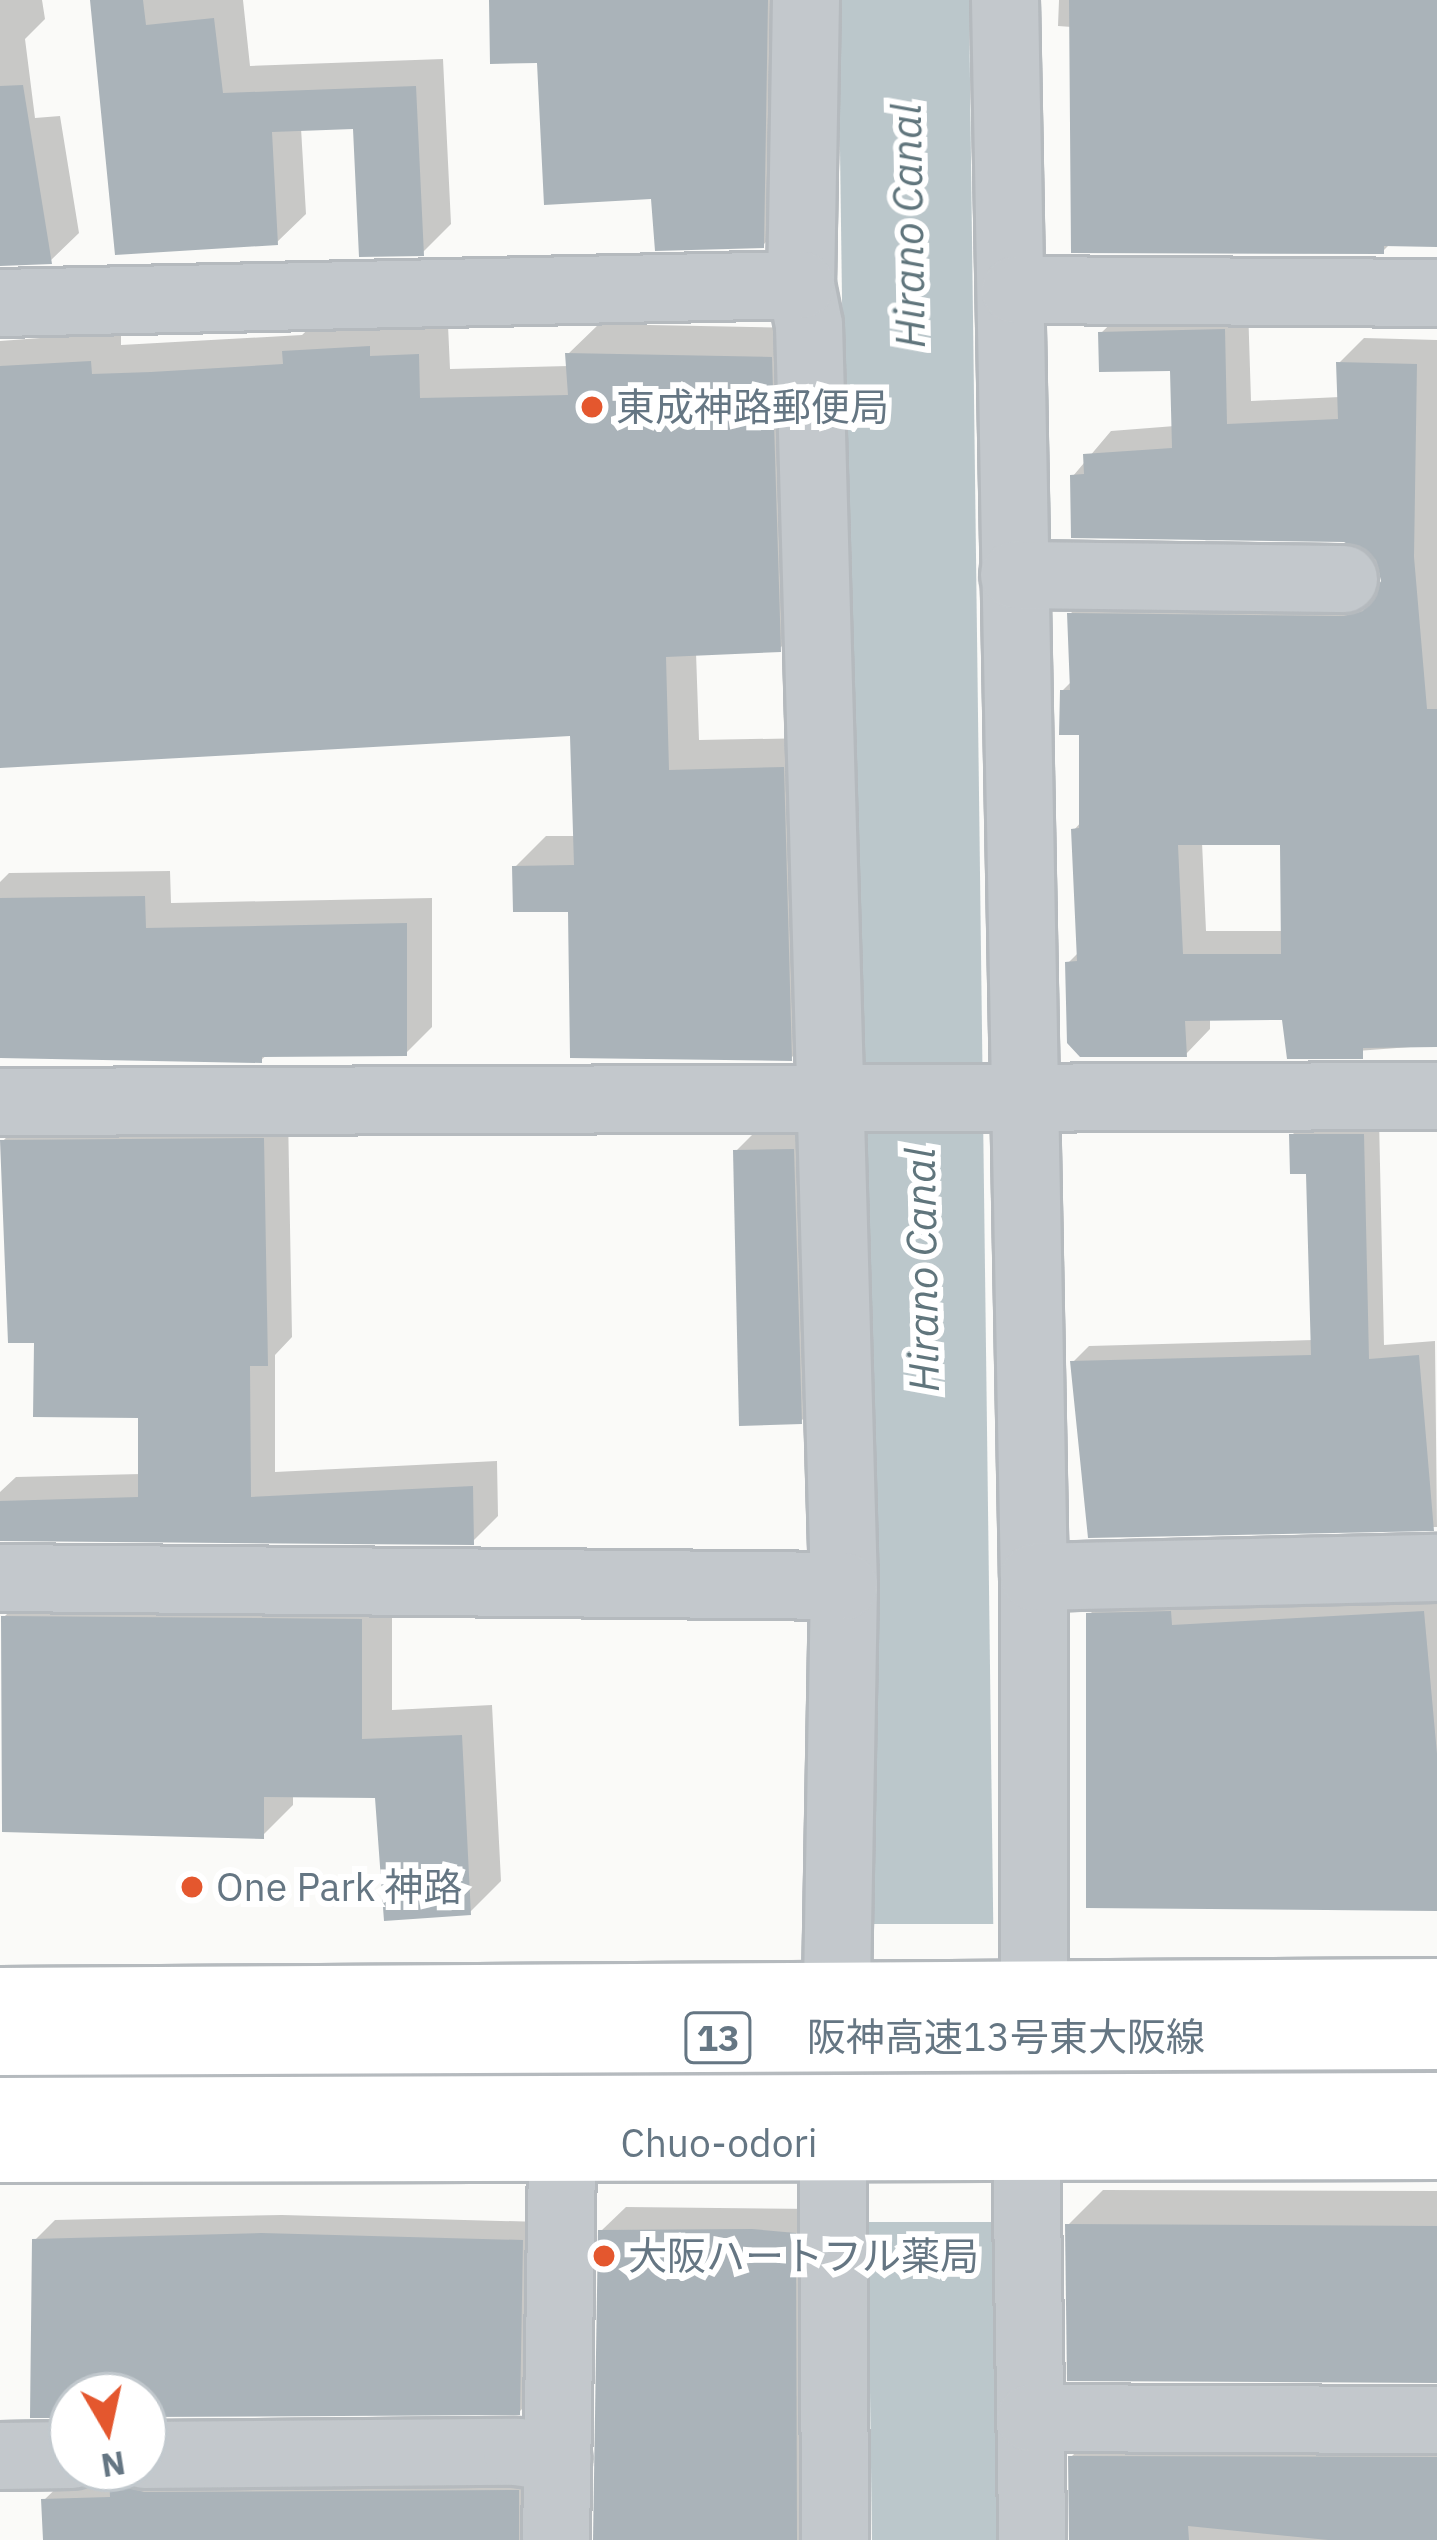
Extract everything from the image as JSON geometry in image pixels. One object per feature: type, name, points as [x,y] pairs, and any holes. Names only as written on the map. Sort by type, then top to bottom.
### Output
[{"type":"main road","points":[[0,2001],[1437,1992]]},
{"type":"main road","name":"阪神高速13号東大阪線","points":[[0,2042],[1437,2036]]},
{"type":"main road","name":"阪神高速13号東大阪線","points":[[0,2111],[1437,2106]]},
{"type":"main road","name":"Chuo-odori","points":[[0,2149],[847,2142],[1437,2146]]},
{"type":"street","points":[[806,0],[801,285],[840,1093],[848,1996]]},
{"type":"street","points":[[1005,0],[1015,290],[1005,1092],[1034,1577],[1016,1996]]},
{"type":"street","points":[[0,303],[801,285]]},
{"type":"street","points":[[1015,290],[1437,293]]},
{"type":"street","points":[[1014,575],[1344,579]]},
{"type":"street","points":[[0,1102],[1005,1092],[1437,1096]]},
{"type":"street","points":[[1034,1577],[1437,1568]]},
{"type":"street","points":[[0,1578],[844,1586]]},
{"type":"street","points":[[835,2540],[847,2142]]},
{"type":"street","points":[[1013,2142],[1030,2418],[1032,2540]]},
{"type":"street","points":[[556,2540],[562,2144]]},
{"type":"street","points":[[1030,2418],[1437,2420]]},
{"type":"street","points":[[168,2455],[557,2458]]},
{"type":"street","points":[[0,2456],[48,2456]]},
{"type":"water","name":"Hirano Canal","points":[[838,0],[969,0],[1001,2540],[872,2540]]},
{"type":"pier","points":[[859,1924],[998,1924],[1002,2222],[862,2222]]},
{"type":"building","points":[[90,0],[143,0],[146,25],[214,18],[223,93],[416,86],[424,256],[359,257],[353,129],[272,132],[278,245],[115,255]]},
{"type":"building","points":[[489,0],[768,0],[764,248],[655,251],[651,199],[544,205],[537,63],[490,64]]},
{"type":"building","points":[[1069,0],[1437,0],[1437,247],[1384,246],[1384,254],[1071,253]]},
{"type":"building","points":[[23,85],[52,264],[0,266],[0,86]]},
{"type":"building","points":[[1225,329],[1227,424],[1338,419],[1336,362],[1417,364],[1414,557],[1427,709],[1437,709],[1437,1047],[1363,1048],[1363,1059],[1287,1059],[1282,1020],[1185,1021],[1187,1057],[1080,1057],[1067,1043],[1065,962],[1077,961],[1071,829],[1079,828],[1079,735],[1059,735],[1060,690],[1070,690],[1067,613],[1344,616],[1363,611],[1381,581],[1376,560],[1344,542],[1071,538],[1070,475],[1084,474],[1083,454],[1172,448],[1170,371],[1099,372],[1098,332]],"holes":[[[1178,845],[1280,845],[1281,954],[1183,954]]]},
{"type":"building","points":[[370,346],[370,356],[419,354],[420,398],[568,395],[565,353],[772,357],[781,652],[666,657],[669,770],[784,767],[792,1061],[570,1058],[568,912],[513,912],[512,866],[574,865],[570,736],[0,768],[0,366],[91,361],[92,374],[151,372],[283,364],[282,351]]},
{"type":"building","points":[[145,896],[146,928],[407,923],[407,1056],[262,1057],[262,1063],[0,1058],[0,898]]},
{"type":"building","points":[[1289,1134],[1364,1134],[1369,1359],[1419,1355],[1434,1531],[1088,1538],[1070,1361],[1311,1355],[1306,1174],[1290,1174]]},
{"type":"building","points":[[264,1138],[268,1366],[250,1366],[251,1497],[473,1486],[474,1545],[0,1541],[0,1501],[138,1497],[138,1418],[33,1417],[34,1343],[8,1343],[0,1140]]},
{"type":"building","points":[[794,1149],[802,1424],[739,1426],[733,1150]]},
{"type":"building","points":[[1171,1611],[1172,1625],[1424,1611],[1437,1754],[1437,1911],[1086,1908],[1086,1613]]},
{"type":"building","points":[[1,1616],[362,1619],[362,1739],[462,1735],[471,1915],[384,1921],[375,1798],[264,1797],[264,1839],[2,1832]]},
{"type":"building","points":[[1065,2224],[1437,2226],[1437,2383],[1067,2381]]},
{"type":"building","points":[[598,2230],[796,2233],[797,2540],[593,2540]]},
{"type":"building","points":[[261,2233],[523,2240],[520,2415],[168,2417],[168,2372],[48,2372],[48,2418],[30,2418],[32,2239]]},
{"type":"building","points":[[1068,2456],[1437,2457],[1437,2540],[1328,2540],[1188,2526],[1189,2540],[1069,2540]]},
{"type":"building","points":[[519,2490],[519,2540],[43,2540],[41,2499],[110,2497],[110,2492]]},
{"type":"place","name":"東成神路郵便局","points":[[592,407]]},
{"type":"place","name":"One Park 神路","points":[[192,1887]]},
{"type":"place","name":"大阪ハートフル薬局","points":[[604,2256]]}]
